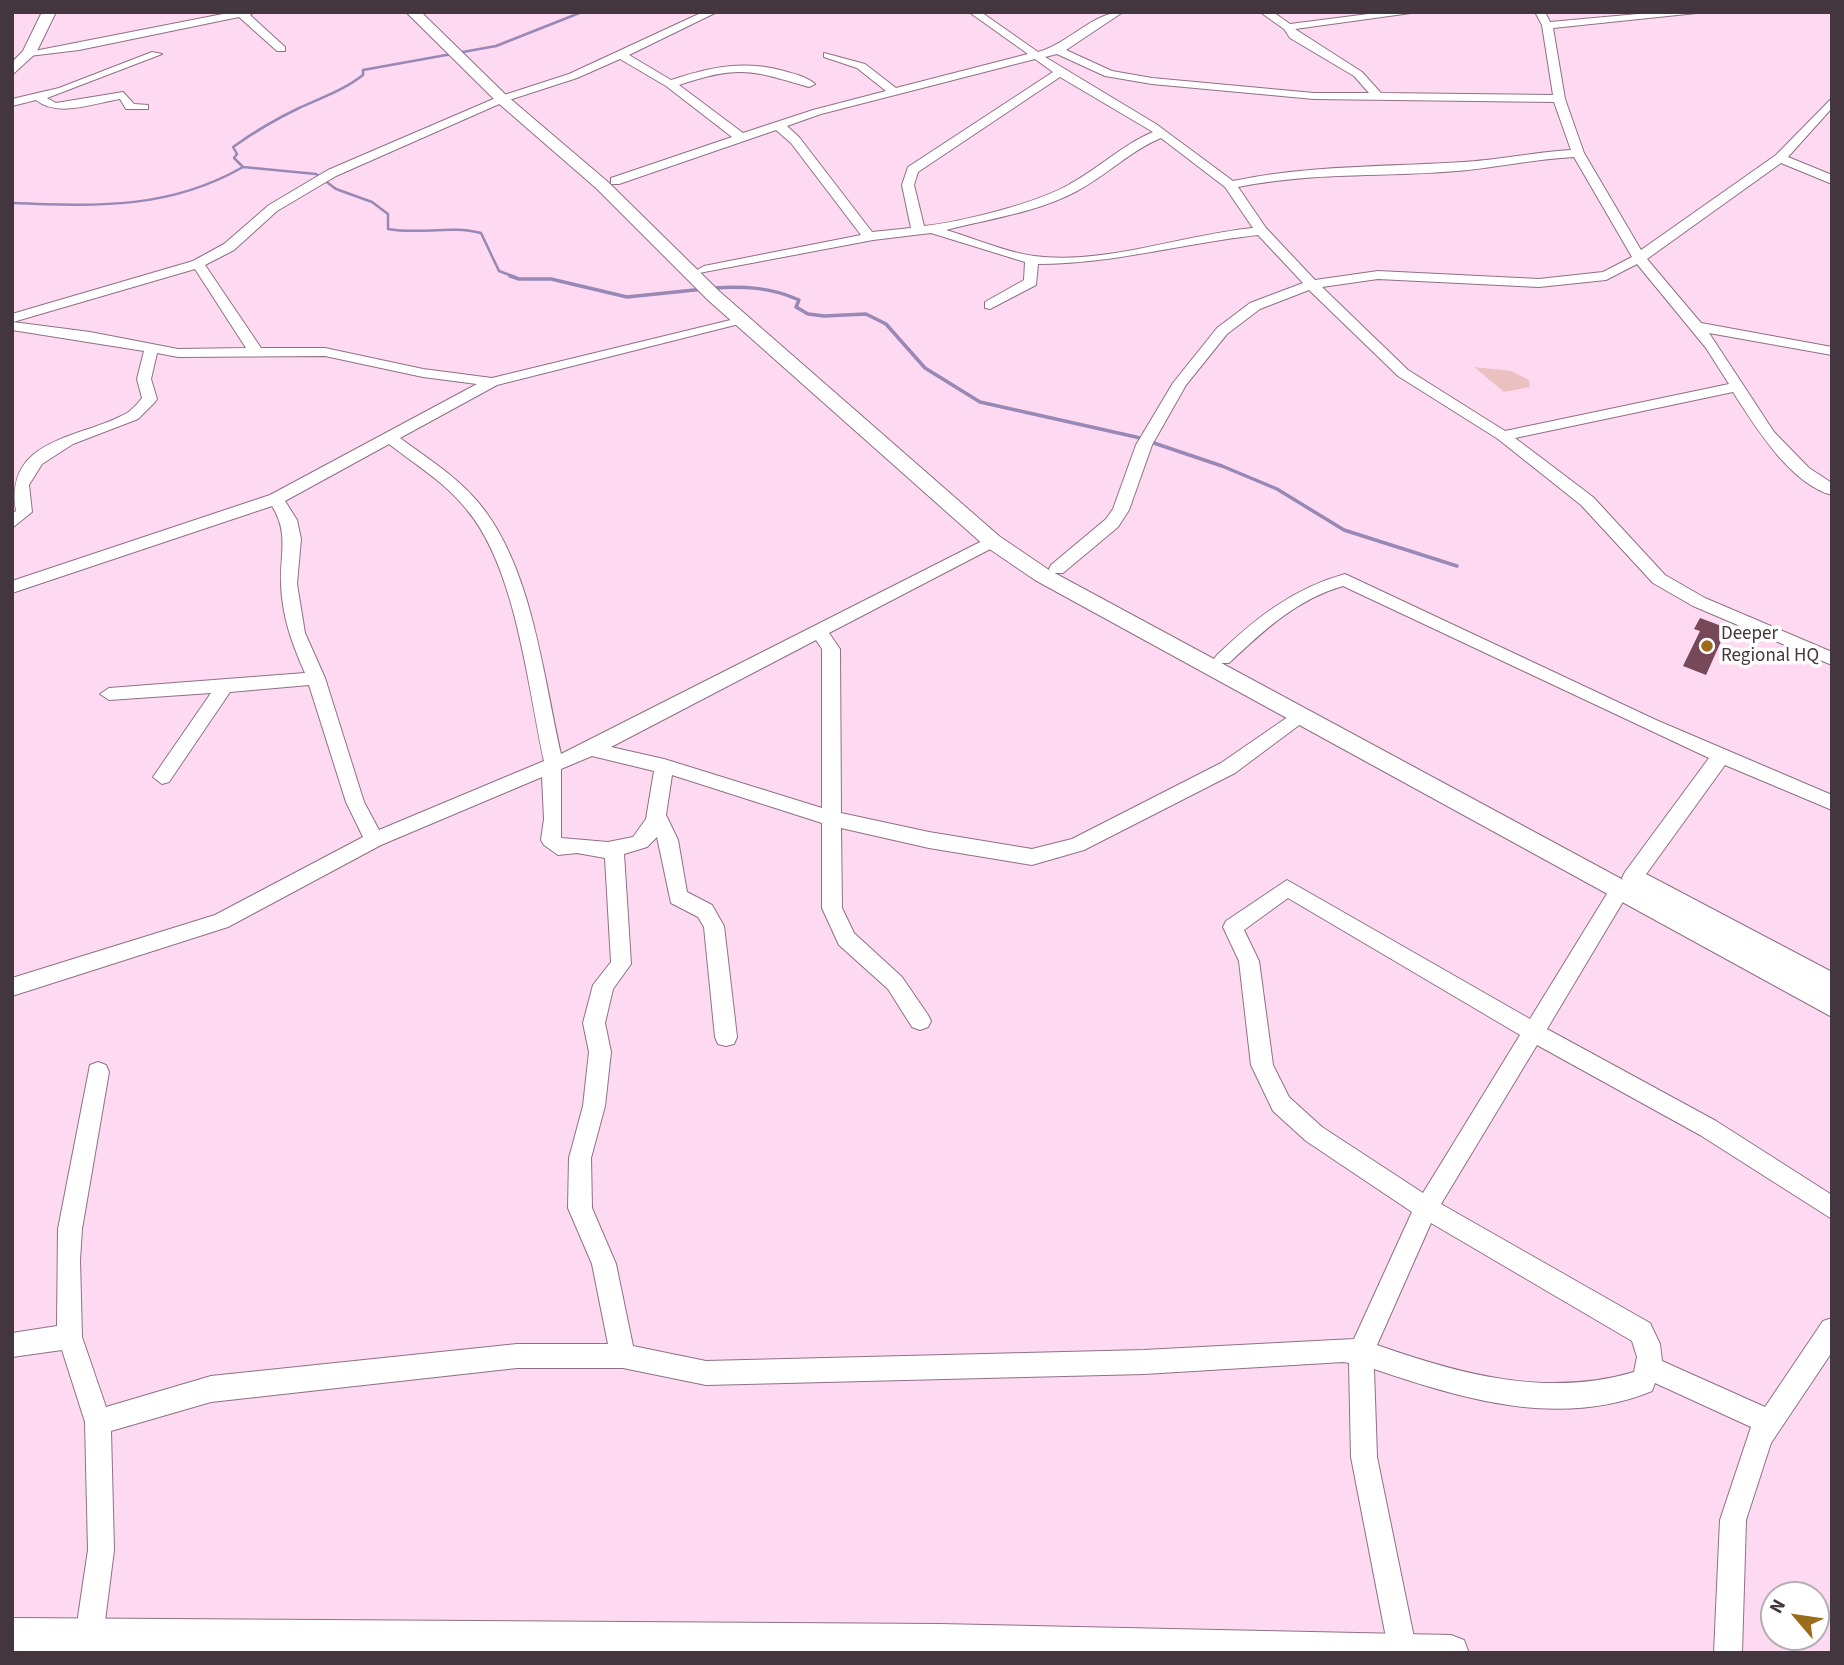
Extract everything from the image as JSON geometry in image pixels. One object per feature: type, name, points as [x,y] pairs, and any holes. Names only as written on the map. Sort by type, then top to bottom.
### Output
[{"type":"main road","points":[[12,71],[29,52],[49,12]]},
{"type":"main road","points":[[413,12],[451,42],[602,185],[673,246],[712,284],[864,416],[992,541],[1042,575],[1301,717],[1428,776]]},
{"type":"main road","points":[[428,12],[451,42]]},
{"type":"main road","points":[[510,96],[615,181],[673,246]]},
{"type":"main road","points":[[712,284],[743,319],[1010,535],[1057,569],[1223,659],[1428,776],[1791,973],[1832,1006]]},
{"type":"main road","points":[[1791,973],[1832,985]]},
{"type":"main road","points":[[12,1636],[939,1642],[1451,1653]]},
{"type":"street","points":[[12,318],[198,264],[229,247],[273,208],[332,173],[510,96],[573,76],[712,12]]},
{"type":"street","points":[[974,12],[1060,72],[1162,133],[1230,185],[1261,231],[1310,285],[1403,373],[1503,436],[1587,501],[1659,579],[1699,601],[1832,659]]},
{"type":"street","points":[[615,181],[778,124],[892,90],[1058,50],[1118,12]]},
{"type":"street","points":[[1265,12],[1288,27],[1294,36],[1359,74],[1379,98]]},
{"type":"street","points":[[1288,27],[1413,12]]},
{"type":"street","points":[[1540,12],[1548,25],[1559,99],[1578,153],[1639,258],[1697,327],[1739,386],[1768,435],[1804,471],[1832,490]]},
{"type":"street","points":[[1548,25],[1701,12]]},
{"type":"street","points":[[29,52],[79,47],[246,13],[281,49]]},
{"type":"street","points":[[1058,50],[1099,70],[1123,77],[1314,96],[1559,99]]},
{"type":"street","points":[[12,103],[39,97],[156,54]]},
{"type":"street","points":[[620,54],[670,84],[740,137]]},
{"type":"street","points":[[828,55],[861,66],[892,90]]},
{"type":"street","points":[[670,84],[714,69],[726,68],[778,71],[809,84]]},
{"type":"street","points":[[918,230],[908,185],[912,170],[1060,72]]},
{"type":"street","points":[[39,97],[49,105],[56,106],[123,95],[130,107],[144,107]]},
{"type":"street","points":[[1057,569],[1102,533],[1121,510],[1144,445],[1180,383],[1222,331],[1255,306],[1310,285],[1389,275],[1505,283],[1572,282],[1606,276],[1639,258],[1780,158],[1832,101]]},
{"type":"street","points":[[778,124],[795,140],[869,237]]},
{"type":"street","points":[[712,284],[869,237],[933,229],[1060,194],[1140,142],[1162,133]]},
{"type":"street","points":[[1230,185],[1273,176],[1330,170],[1467,166],[1528,156],[1578,153]]},
{"type":"street","points":[[1780,158],[1832,180]]},
{"type":"street","points":[[933,229],[1032,260],[1072,260],[1126,254],[1221,234],[1261,231]]},
{"type":"street","points":[[990,305],[1031,282],[1032,260]]},
{"type":"street","points":[[198,264],[256,352]]},
{"type":"street","points":[[12,587],[276,499],[492,382],[743,319]]},
{"type":"street","points":[[12,326],[90,335],[152,350],[217,354],[325,352],[423,373],[492,382]]},
{"type":"street","points":[[1697,327],[1757,336],[1808,349],[1832,351]]},
{"type":"street","points":[[12,523],[23,512],[21,485],[29,469],[47,453],[133,416],[144,408],[150,399],[144,379],[152,350]]},
{"type":"street","points":[[1503,436],[1739,386]]},
{"type":"street","points":[[389,437],[448,482],[481,516],[508,566],[554,762],[551,769],[555,799],[551,839],[558,847],[577,845],[608,850],[642,841],[650,833],[657,817],[664,766]]},
{"type":"street","points":[[276,499],[289,520],[293,538],[289,584],[296,633],[316,678],[355,802],[374,840]]},
{"type":"street","points":[[12,987],[221,921],[374,840],[554,762],[591,749],[992,541]]},
{"type":"street","points":[[1223,659],[1272,612],[1290,600],[1345,580],[1720,757],[1832,803]]},
{"type":"street","points":[[819,631],[831,649],[832,908],[846,939],[895,983],[920,1021]]},
{"type":"street","points":[[110,694],[316,678]]},
{"type":"street","points":[[162,777],[197,725],[214,707],[224,687]]},
{"type":"street","points":[[591,749],[664,766],[831,818],[929,840],[1032,857],[1077,845],[1228,768],[1301,717]]},
{"type":"street","points":[[1403,1652],[1364,1457],[1361,1352],[1426,1208],[1626,884],[1720,757]]},
{"type":"street","points":[[657,817],[668,840],[678,897],[705,911],[714,926],[726,1037]]},
{"type":"street","points":[[608,850],[615,855],[621,964],[603,985],[594,1023],[600,1052],[594,1106],[580,1157],[580,1208],[604,1264],[623,1356]]},
{"type":"street","points":[[99,1422],[211,1389],[517,1356],[623,1356],[706,1373],[942,1368],[1361,1352],[1431,1377],[1495,1391],[1553,1395],[1624,1389],[1643,1382],[1649,1368],[1647,1342],[1631,1325],[1426,1208],[1314,1134],[1281,1104],[1262,1065],[1250,961],[1233,927],[1287,888],[1534,1033],[1708,1128],[1832,1208]]},
{"type":"street","points":[[89,1636],[101,1550],[99,1422],[70,1337],[71,1229],[98,1072]]},
{"type":"street","points":[[1728,1653],[1733,1520],[1760,1436],[1832,1330]]},
{"type":"street","points":[[12,1345],[70,1337]]},
{"type":"street","points":[[1649,1368],[1769,1422]]},
{"type":"shaded area","points":[[1474,367],[1511,371],[1529,380],[1530,387],[1504,392]]},
{"type":"building","name":"Deeper Regional HQ","points":[[1700,618],[1727,628],[1706,675],[1683,666],[1700,631],[1694,629]]},
{"type":"waterway","points":[[243,167],[234,158],[237,154],[233,147],[282,117],[348,85],[363,75],[363,70],[496,46],[582,12]]},
{"type":"waterway","points":[[12,203],[73,205],[159,198],[215,181],[243,167]]},
{"type":"waterway","points":[[243,167],[316,174],[336,189],[372,202],[388,214],[388,229],[481,233],[499,271],[515,277]]},
{"type":"waterway","points":[[510,276],[519,279],[551,279],[627,297],[704,289]]},
{"type":"waterway","points":[[713,288],[746,287],[778,292],[799,300],[796,307],[808,314],[866,314],[886,324],[925,368],[980,402],[1136,437],[1222,466],[1277,489],[1344,530],[1457,566]]},
{"type":"place","name":"Deeper Regional HQ","points":[[1707,646]]}]
